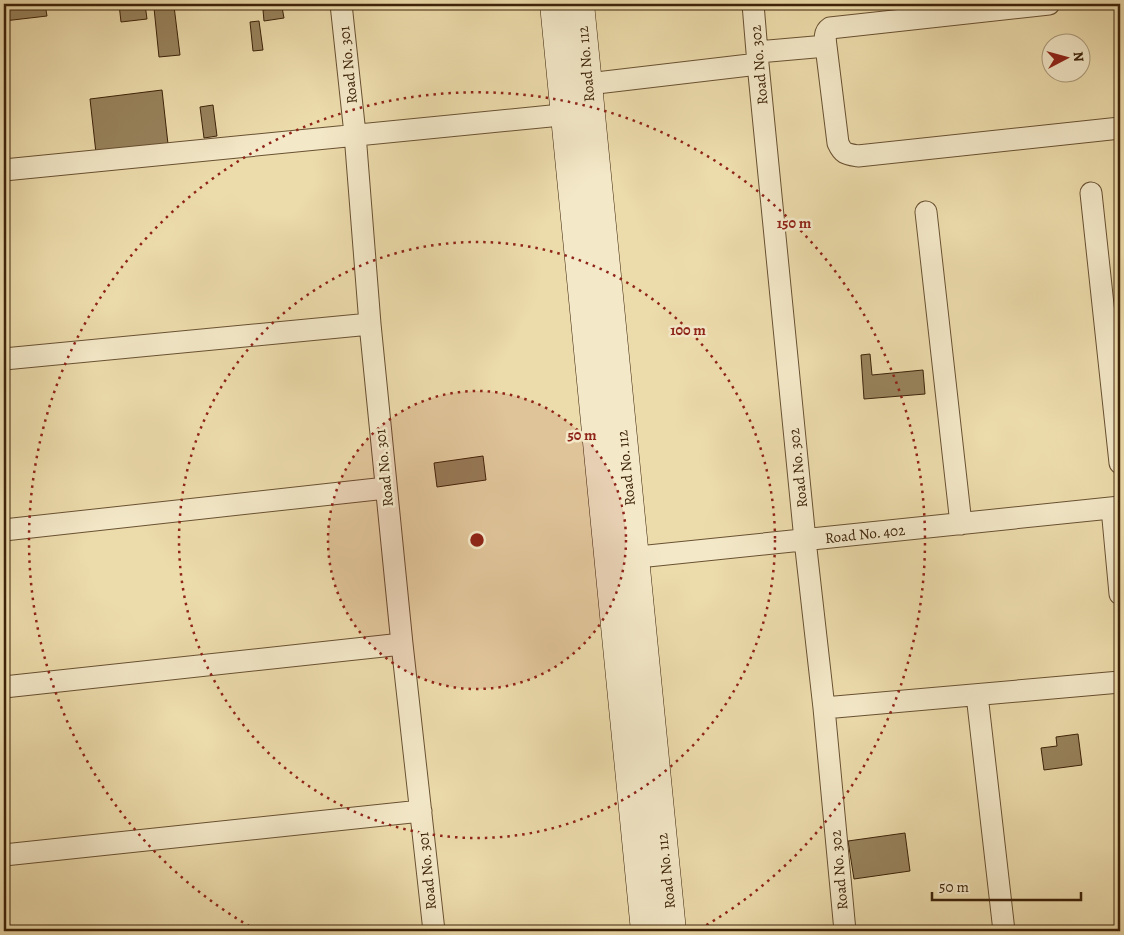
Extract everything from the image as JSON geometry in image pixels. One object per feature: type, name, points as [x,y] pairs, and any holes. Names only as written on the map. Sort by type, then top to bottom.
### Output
[{"type":"street","name":"Road No. 301","points":[[341,4],[355,134],[370,324],[386,488],[434,931]]},
{"type":"street","name":"Road No. 112","points":[[554,4],[578,113],[622,559],[672,931]]},
{"type":"street","name":"Road No. 112","points":[[578,113],[588,84],[580,4]]},
{"type":"street","name":"Road No. 302","points":[[753,4],[845,931]]},
{"type":"street","points":[[1050,4],[830,28],[825,34],[826,46],[838,143],[842,151],[858,156],[1120,128]]},
{"type":"street","points":[[588,84],[826,46]]},
{"type":"street","points":[[4,170],[578,113]]},
{"type":"street","points":[[1091,193],[1120,463]]},
{"type":"street","points":[[926,212],[961,524]]},
{"type":"street","points":[[4,359],[370,324]]},
{"type":"street","points":[[4,530],[386,488]]},
{"type":"street","points":[[1116,508],[1120,594]]},
{"type":"street","name":"Road No. 402","points":[[622,559],[1116,508]]},
{"type":"street","name":"Road No. 112","points":[[622,559],[645,931]]},
{"type":"street","points":[[4,687],[402,644]]},
{"type":"street","points":[[824,708],[1120,682]]},
{"type":"street","points":[[977,694],[1004,931]]},
{"type":"street","points":[[4,855],[421,811]]},
{"type":"building","points":[[4,4],[45,4],[47,16],[4,21]]},
{"type":"building","points":[[119,4],[145,4],[147,19],[121,22]]},
{"type":"building","points":[[174,6],[180,55],[159,57],[154,8]]},
{"type":"building","points":[[282,7],[284,18],[264,21],[263,10]]},
{"type":"building","points":[[259,21],[263,50],[253,51],[250,22]]},
{"type":"building","points":[[162,90],[168,144],[96,153],[90,99]]},
{"type":"building","points":[[213,105],[217,136],[204,138],[200,107]]},
{"type":"building","points":[[870,354],[872,375],[923,370],[925,394],[864,399],[861,355]]},
{"type":"building","points":[[483,456],[486,480],[437,487],[434,463]]},
{"type":"building","points":[[1078,734],[1082,765],[1044,770],[1041,748],[1057,746],[1056,737]]},
{"type":"building","points":[[905,833],[910,871],[854,879],[848,841]]}]
